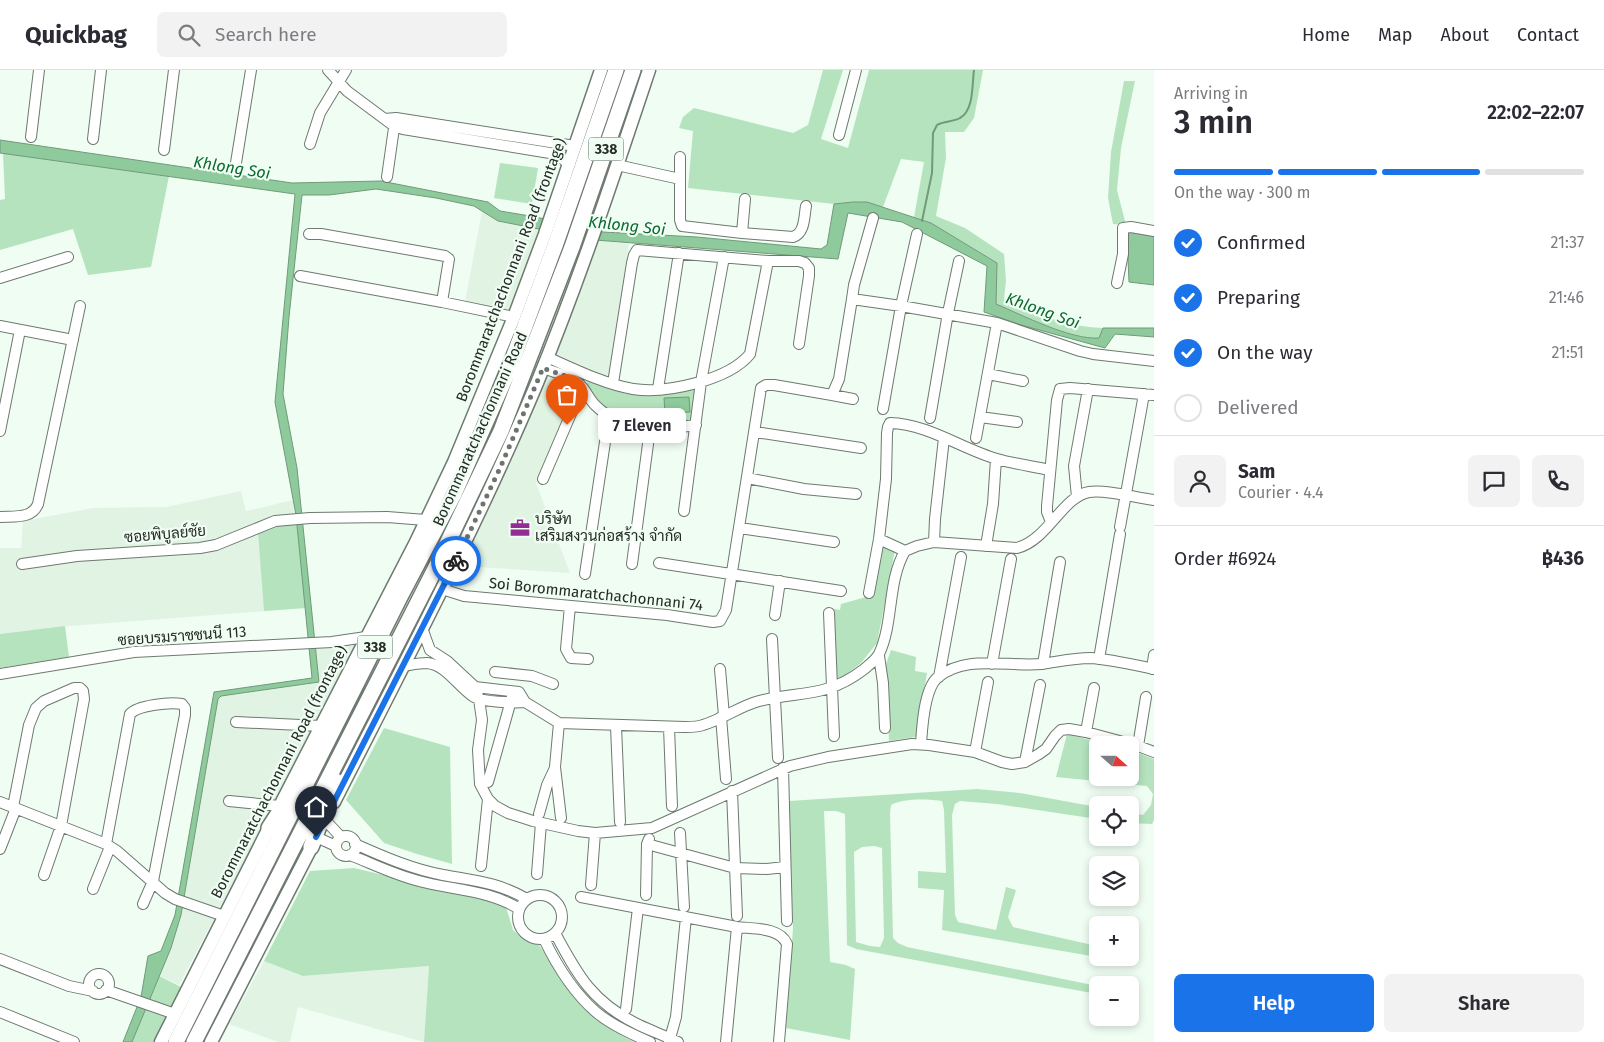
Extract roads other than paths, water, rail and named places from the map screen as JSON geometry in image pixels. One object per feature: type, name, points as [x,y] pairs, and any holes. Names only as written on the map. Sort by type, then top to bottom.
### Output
[{"type":"highway","name":"Borommaratchachonnani Road","points":[[176,1042],[400,597],[454,494],[507,374],[550,239],[616,70]]},
{"type":"highway","name":"Borommaratchachonnani Road","points":[[194,1042],[435,569],[501,431],[579,229],[633,70]]},
{"type":"highway","points":[[314,842],[364,707]]},
{"type":"highway","points":[[269,828],[338,720]]},
{"type":"main road","name":"Borommaratchachonnani Road (frontage)","points":[[556,223],[569,164],[601,70]]},
{"type":"main road","name":"338","points":[[211,1042],[442,590],[485,501],[545,363],[595,230],[649,70]]},
{"type":"main road","name":"Borommaratchachonnani Road (frontage)","points":[[161,1042],[426,520],[454,462],[514,316],[550,239]]},
{"type":"street","points":[[31,137],[40,70]]},
{"type":"street","points":[[93,139],[101,70]]},
{"type":"street","points":[[164,150],[174,70]]},
{"type":"street","points":[[235,169],[251,70]]},
{"type":"street","points":[[328,70],[347,91],[385,119],[395,122],[403,129],[435,130],[557,149],[575,146]]},
{"type":"street","points":[[310,144],[320,113],[346,70]]},
{"type":"street","points":[[839,135],[856,70]]},
{"type":"street","points":[[387,177],[395,122]]},
{"type":"street","points":[[557,149],[569,164]]},
{"type":"street","points":[[680,158],[680,220],[682,226],[793,237],[802,230],[806,206]]},
{"type":"street","points":[[617,165],[680,179]]},
{"type":"street","points":[[742,233],[745,198]]},
{"type":"street","points":[[853,398],[832,395],[839,379],[854,285],[873,218]]},
{"type":"street","points":[[1117,283],[1123,254],[1124,228],[1131,227],[1154,231]]},
{"type":"street","points":[[309,234],[321,234],[445,256],[449,259],[442,302]]},
{"type":"street","points":[[883,409],[901,306],[917,234]]},
{"type":"street","points":[[613,383],[634,255],[637,250],[768,261],[799,261],[805,263],[809,268],[799,344]]},
{"type":"street","points":[[658,389],[679,254]]},
{"type":"street","points":[[0,278],[68,257]]},
{"type":"street","points":[[684,511],[701,382],[724,257]]},
{"type":"street","points":[[545,363],[582,372],[632,389],[658,389],[701,382],[734,368],[744,362],[750,354],[768,261]]},
{"type":"street","points":[[930,418],[959,261]]},
{"type":"street","points":[[300,276],[514,316]]},
{"type":"street","points":[[852,300],[948,313],[997,322],[1087,352],[1154,361]]},
{"type":"street","points":[[0,517],[30,514],[35,511],[38,504],[80,306]]},
{"type":"street","points":[[976,438],[997,322]]},
{"type":"street","points":[[0,326],[73,340]]},
{"type":"street","points":[[0,431],[20,330]]},
{"type":"street","points":[[545,363],[580,385],[593,404],[617,422],[650,429],[696,425]]},
{"type":"street","points":[[543,479],[580,385],[582,372]]},
{"type":"street","points":[[988,374],[1023,381]]},
{"type":"street","name":"Soi Borommaratchachonnani 74","points":[[442,590],[464,596],[667,614],[713,622],[720,621],[726,610],[761,388],[766,385],[774,385],[832,395]]},
{"type":"street","points":[[1052,522],[1047,512],[1058,393],[1062,388],[1149,394],[1126,496],[1099,659]]},
{"type":"street","points":[[1077,497],[1074,466],[1088,389]]},
{"type":"street","points":[[980,417],[1017,422]]},
{"type":"street","points":[[585,574],[605,442],[617,422]]},
{"type":"street","points":[[869,593],[879,539],[886,479],[888,427],[890,423],[898,423],[944,438],[996,459],[1050,470]]},
{"type":"street","points":[[632,564],[650,429]]},
{"type":"street","points":[[755,432],[861,448]]},
{"type":"street","points":[[934,542],[944,438]]},
{"type":"street","points":[[986,546],[993,504],[996,459]]},
{"type":"street","points":[[747,478],[804,488],[856,494]]},
{"type":"street","points":[[885,728],[883,683],[878,656],[885,636],[898,567],[905,551],[934,542],[1017,548],[1027,546],[1077,497],[1089,492],[1154,500]]},
{"type":"street","name":"ซอยพิบูลย์ชัย","points":[[22,564],[77,556],[200,548],[216,545],[267,523],[290,519],[387,517],[426,520]]},
{"type":"street","points":[[740,528],[834,542]]},
{"type":"street","points":[[879,539],[905,551]]},
{"type":"street","points":[[939,677],[961,557]]},
{"type":"street","points":[[992,664],[1011,559]]},
{"type":"street","points":[[1043,664],[1060,562]]},
{"type":"street","points":[[659,563],[841,591]]},
{"type":"street","points":[[775,615],[780,581]]},
{"type":"street","points":[[570,606],[566,649],[571,658],[588,659]]},
{"type":"street","points":[[829,613],[834,736]]},
{"type":"street","points":[[422,628],[430,650],[453,677],[475,698],[518,702],[559,723],[669,727],[702,725],[749,704],[810,694],[833,688],[852,678],[878,656]]},
{"type":"street","name":"ซอยบรมราชชนนี 113","points":[[0,674],[134,652],[306,644],[366,638]]},
{"type":"street","points":[[772,639],[778,758]]},
{"type":"street","points":[[921,744],[926,703],[932,685],[935,680],[947,671],[978,663],[1043,664],[1078,658],[1099,659],[1153,669],[1154,655]]},
{"type":"street","points":[[403,666],[426,663],[444,665],[475,687],[516,692]]},
{"type":"street","points":[[720,669],[726,779]]},
{"type":"street","points":[[495,672],[539,677],[553,684]]},
{"type":"street","points":[[488,782],[518,702],[516,692],[523,675]]},
{"type":"street","points":[[975,752],[988,682]]},
{"type":"street","points":[[1025,762],[1040,685]]},
{"type":"street","points":[[475,687],[482,720],[478,750],[480,784],[488,799],[495,806],[508,813],[595,833],[652,828],[783,768],[828,757],[921,744],[975,752],[1012,764],[1025,762],[1046,749],[1061,730],[1069,729],[1101,736]]},
{"type":"street","points":[[0,849],[9,805],[36,708],[44,701],[74,688],[80,688],[83,691],[84,699],[61,826],[44,875]]},
{"type":"street","points":[[1086,732],[1094,688]]},
{"type":"street","points":[[1139,740],[1146,697]]},
{"type":"street","points":[[93,889],[108,846],[130,714],[134,709],[143,707],[175,703],[182,704],[185,708],[184,715],[153,881],[143,904]]},
{"type":"street","points":[[236,722],[321,726]]},
{"type":"street","points":[[559,723],[555,767],[561,818]]},
{"type":"street","points":[[616,726],[620,822]]},
{"type":"street","points":[[669,727],[672,806]]},
{"type":"street","points":[[1139,746],[1154,752]]},
{"type":"street","points":[[536,874],[540,819],[548,785],[555,767]]},
{"type":"street","points":[[783,768],[787,921]]},
{"type":"street","points":[[726,1042],[737,921],[732,791]]},
{"type":"street","points":[[481,866],[488,799]]},
{"type":"street","points":[[229,801],[280,806]]},
{"type":"street","points":[[9,805],[108,846],[153,881],[165,893],[187,904],[224,916]]},
{"type":"street","points":[[325,820],[341,837]]},
{"type":"street","points":[[646,895],[647,844],[652,828]]},
{"type":"street","points":[[591,885],[595,833]]},
{"type":"street","points":[[680,833],[684,906]]},
{"type":"street","points":[[519,909],[501,899],[419,881],[394,873],[350,854],[342,855],[337,850],[336,843],[344,836],[352,838],[356,844],[390,860],[422,870],[494,884],[514,891],[527,899]]},
{"type":"street","points":[[314,842],[336,846]]},
{"type":"street","points":[[350,854],[356,844]]},
{"type":"street","points":[[647,844],[735,868],[767,869],[785,867]]},
{"type":"street","points":[[545,896],[553,900],[559,907],[562,916],[560,925],[555,933],[544,939],[534,939],[520,927],[519,909],[527,899],[545,896]]},
{"type":"street","points":[[581,897],[686,917],[737,921],[778,933],[787,944],[779,1042]]},
{"type":"street","points":[[626,1009],[638,908]]},
{"type":"street","points":[[555,933],[569,960],[588,988],[606,1006],[668,1040],[676,1017],[686,917]]},
{"type":"street","points":[[544,939],[581,997],[596,1012],[630,1033],[650,1042]]},
{"type":"street","points":[[0,959],[69,986],[100,994],[108,987],[108,979],[101,974],[93,976],[89,984],[93,991]]},
{"type":"street","points":[[106,990],[175,1014]]},
{"type":"street","points":[[0,1012],[74,1042]]},
{"type":"waterway","points":[[922,221],[932,173],[933,133],[937,125],[965,115],[972,97],[974,70]]},
{"type":"place","name":"7 Eleven","points":[[567,425]]},
{"type":"place","name":"บริษัท เสริมสงวนก่อสร้าง จำกัด","points":[[520,528]]},
{"type":"water label","name":"Khlong Soi","points":[[232,167]]},
{"type":"water label","name":"Khlong Soi","points":[[627,225]]},
{"type":"water label","name":"Khlong Soi","points":[[1043,310]]}]
